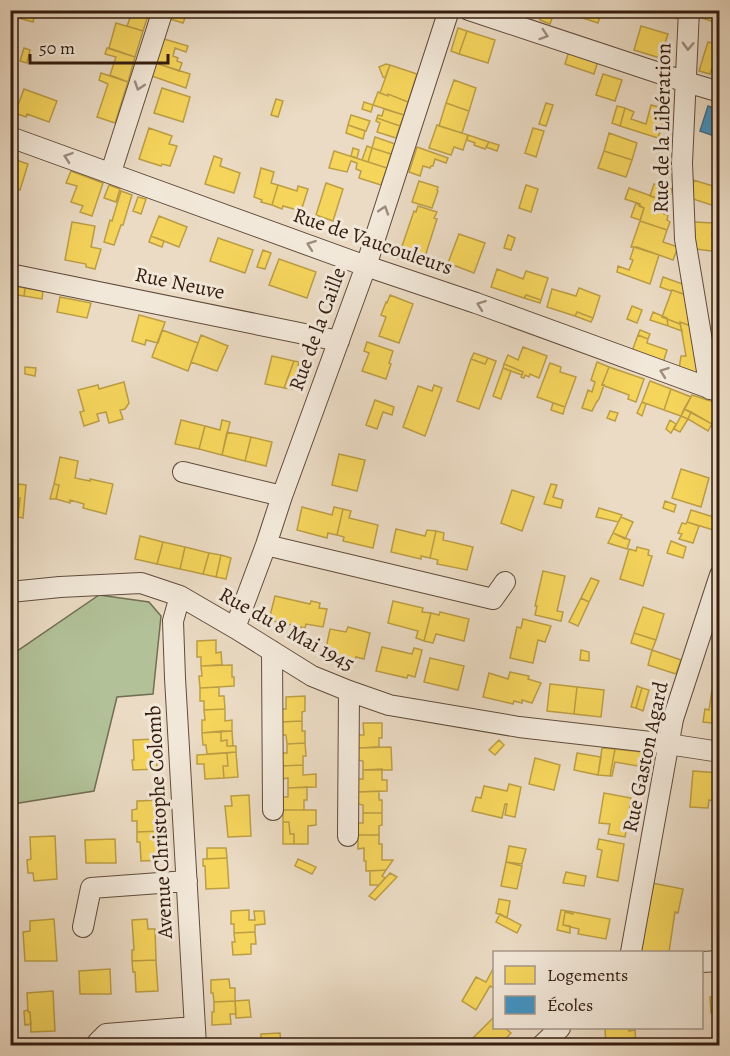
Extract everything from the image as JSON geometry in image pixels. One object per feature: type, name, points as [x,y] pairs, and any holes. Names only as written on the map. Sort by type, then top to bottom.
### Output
[{"type":"street","points":[[111,172],[163,10]]},
{"type":"street","name":"Rue de la Caille","points":[[234,628],[366,266],[448,10]]},
{"type":"street","points":[[469,10],[720,92]]},
{"type":"street","name":"Rue de la Libération","points":[[689,10],[682,163],[685,238],[715,390]]},
{"type":"street","name":"Rue de Vaucouleurs","points":[[10,137],[715,390]]},
{"type":"street","name":"Rue Neuve","points":[[10,274],[339,341]]},
{"type":"street","points":[[183,472],[282,496]]},
{"type":"street","points":[[266,545],[493,599],[505,582]]},
{"type":"street","name":"Rue Gaston Agard","points":[[631,951],[673,719],[720,575]]},
{"type":"street","name":"Rue du 8 Mai 1945","points":[[10,592],[141,583],[180,596],[312,676],[389,705],[519,727],[720,752]]},
{"type":"street","name":"Avenue Christophe Colomb","points":[[180,596],[173,621],[195,1036]]},
{"type":"street","points":[[272,651],[273,810]]},
{"type":"street","points":[[348,836],[349,691]]},
{"type":"street","points":[[84,927],[91,888],[187,881]]},
{"type":"street","points":[[703,962],[720,961]]},
{"type":"street","points":[[542,1046],[559,1029]]},
{"type":"street","points":[[96,1046],[106,1034],[195,1036]]},
{"type":"green space","points":[[99,595],[149,602],[161,616],[153,694],[117,697],[94,791],[13,804],[11,807],[10,656]]},
{"type":"building: Logements","points":[[18,10],[36,10],[33,22],[15,17]]},
{"type":"building: Logements","points":[[133,10],[150,10],[143,31],[127,26]]},
{"type":"building: Logements","points":[[172,10],[186,15],[183,23],[170,19]]},
{"type":"building: Logements","points":[[542,10],[555,10],[550,24],[540,20]]},
{"type":"building: Logements","points":[[559,10],[602,10],[598,23]]},
{"type":"building: Logements","points":[[663,10],[680,10],[680,19],[663,15]]},
{"type":"building: Logements","points":[[694,10],[716,10],[720,15],[720,24],[693,15]]},
{"type":"building: Logements","points":[[116,23],[143,31],[135,57],[109,48]]},
{"type":"building: Logements","points":[[719,24],[720,45],[710,74],[699,71],[708,42],[712,43]]},
{"type":"building: Logements","points":[[641,26],[668,34],[660,58],[634,50]]},
{"type":"building: Logements","points":[[458,28],[467,31],[459,54],[451,51]]},
{"type":"building: Logements","points":[[467,31],[495,40],[488,63],[459,54]]},
{"type":"building: Logements","points":[[164,39],[188,46],[186,52],[175,48],[173,56],[182,63],[179,71],[156,63]]},
{"type":"building: Logements","points":[[24,48],[30,50],[27,63],[20,61]]},
{"type":"building: Logements","points":[[107,48],[135,57],[128,82],[110,75],[116,57],[105,54]]},
{"type":"building: Logements","points":[[569,51],[598,61],[594,74],[565,64]]},
{"type":"building: Logements","points":[[156,63],[190,74],[186,88],[152,76]]},
{"type":"building: Logements","points":[[390,65],[385,78],[379,67]]},
{"type":"building: Logements","points":[[390,65],[417,74],[408,102],[380,93]]},
{"type":"building: Logements","points":[[101,73],[128,82],[115,123],[97,117],[108,84],[99,80]]},
{"type":"building: Logements","points":[[603,74],[622,80],[615,101],[596,95]]},
{"type":"building: Logements","points":[[454,80],[476,88],[469,111],[446,103]]},
{"type":"building: Logements","points":[[162,88],[190,97],[183,122],[154,113]]},
{"type":"building: Logements","points":[[24,89],[57,101],[49,122],[27,114],[26,117],[15,113]]},
{"type":"building: Logements","points":[[378,92],[408,102],[404,115],[373,105]]},
{"type":"building: Logements","points":[[276,99],[283,101],[278,117],[271,115]]},
{"type":"building: Logements","points":[[364,102],[373,105],[371,112],[362,109]]},
{"type":"building: Logements","points":[[446,103],[469,111],[462,133],[439,126]]},
{"type":"building: Logements","points":[[546,103],[553,105],[546,126],[539,124]]},
{"type":"building: Logements","points":[[651,105],[667,109],[658,138],[620,126],[625,108],[634,112],[631,119],[646,124]]},
{"type":"building: Logements","points":[[617,106],[625,108],[620,126],[612,123]]},
{"type":"building: Logements","points":[[384,109],[404,115],[400,126],[377,118],[378,115],[382,116]]},
{"type":"building: Logements","points":[[351,115],[370,121],[366,131],[348,125]]},
{"type":"building: Logements","points":[[377,118],[400,126],[396,138],[377,132],[380,123],[376,121]]},
{"type":"building: Logements","points":[[348,125],[365,131],[363,139],[346,133]]},
{"type":"building: Logements","points":[[437,125],[468,135],[463,150],[454,147],[451,155],[429,148]]},
{"type":"building: Logements","points":[[149,128],[172,136],[169,144],[177,146],[170,166],[162,164],[161,166],[139,159]]},
{"type":"building: Logements","points":[[533,128],[544,131],[536,157],[525,153]]},
{"type":"building: Logements","points":[[609,133],[637,143],[632,160],[604,151]]},
{"type":"building: Logements","points":[[468,135],[489,142],[485,149],[467,140]]},
{"type":"building: Logements","points":[[375,137],[395,144],[391,154],[372,148]]},
{"type":"building: Logements","points":[[489,142],[499,145],[497,151],[486,147]]},
{"type":"building: Logements","points":[[367,146],[372,148],[368,162],[362,160]]},
{"type":"building: Logements","points":[[417,147],[448,158],[446,163],[435,159],[430,168],[423,166],[420,176],[409,172]]},
{"type":"building: Logements","points":[[353,148],[359,150],[357,158],[351,156]]},
{"type":"building: Logements","points":[[372,148],[391,154],[387,168],[368,162]]},
{"type":"building: Logements","points":[[334,151],[387,168],[381,185],[359,178],[361,171],[356,169],[357,163],[351,161],[347,172],[329,168]]},
{"type":"building: Logements","points":[[604,151],[632,160],[626,177],[598,168]]},
{"type":"building: Logements","points":[[214,156],[222,159],[220,166],[240,173],[234,193],[205,184]]},
{"type":"building: Logements","points":[[10,158],[28,164],[20,190],[10,187]]},
{"type":"building: Logements","points":[[261,168],[274,172],[271,183],[278,185],[272,205],[254,197]]},
{"type":"building: Logements","points":[[71,171],[103,183],[92,216],[80,212],[83,206],[71,202],[77,186],[66,183]]},
{"type":"building: Logements","points":[[693,180],[720,188],[720,219],[717,219],[718,207],[693,199]]},
{"type":"building: Logements","points":[[419,181],[438,187],[432,208],[412,202]]},
{"type":"building: Logements","points":[[326,183],[343,189],[333,221],[316,215]]},
{"type":"building: Logements","points":[[654,184],[672,189],[668,202],[650,196]]},
{"type":"building: Logements","points":[[109,185],[120,189],[116,202],[104,198]]},
{"type":"building: Logements","points":[[278,185],[297,191],[298,186],[308,189],[301,211],[283,206],[282,209],[272,205]]},
{"type":"building: Logements","points":[[526,185],[538,189],[531,212],[519,208]]},
{"type":"building: Logements","points":[[629,188],[668,202],[664,214],[668,215],[667,220],[670,222],[667,230],[640,221],[644,208],[639,206],[640,204],[625,199]]},
{"type":"building: Logements","points":[[121,191],[132,195],[114,245],[104,242]]},
{"type":"building: Logements","points":[[138,197],[146,199],[141,214],[133,211]]},
{"type":"building: Logements","points":[[636,203],[644,208],[640,220],[631,217]]},
{"type":"building: Logements","points":[[418,206],[437,212],[434,218],[437,219],[422,266],[398,258],[414,211],[416,212]]},
{"type":"building: Logements","points":[[159,216],[187,227],[179,247],[151,236]]},
{"type":"building: Logements","points":[[640,221],[667,230],[663,242],[678,247],[673,260],[631,247]]},
{"type":"building: Logements","points":[[72,222],[95,226],[91,247],[101,249],[95,269],[86,267],[86,264],[65,260]]},
{"type":"building: Logements","points":[[694,222],[713,223],[712,236],[720,236],[719,252],[696,249]]},
{"type":"building: Logements","points":[[459,234],[485,243],[474,273],[448,263]]},
{"type":"building: Logements","points":[[508,235],[515,238],[511,250],[504,248]]},
{"type":"building: Logements","points":[[151,236],[164,241],[162,247],[149,242]]},
{"type":"building: Logements","points":[[218,238],[253,250],[245,273],[210,261]]},
{"type":"building: Logements","points":[[634,247],[659,255],[650,284],[617,272],[618,266],[629,270]]},
{"type":"building: Logements","points":[[263,250],[271,253],[265,269],[257,267]]},
{"type":"building: Logements","points":[[279,259],[316,272],[307,298],[269,285]]},
{"type":"building: Logements","points":[[497,269],[523,279],[526,271],[548,278],[541,300],[526,295],[524,298],[491,287]]},
{"type":"building: Logements","points":[[663,277],[688,286],[689,296],[660,287]]},
{"type":"building: Logements","points":[[10,285],[25,288],[24,296],[13,294],[10,308]]},
{"type":"building: Logements","points":[[25,288],[43,291],[42,299],[24,296]]},
{"type":"building: Logements","points":[[579,288],[600,296],[593,318],[577,312],[575,316],[547,307],[552,289],[576,296]]},
{"type":"building: Logements","points":[[672,290],[689,296],[694,327],[662,317]]},
{"type":"building: Logements","points":[[390,295],[413,304],[399,343],[379,336],[386,317],[381,315]]},
{"type":"building: Logements","points":[[526,295],[541,300],[540,303],[524,298]]},
{"type":"building: Logements","points":[[60,297],[91,303],[87,318],[57,312]]},
{"type":"building: Logements","points":[[632,306],[642,310],[637,323],[627,319]]},
{"type":"building: Logements","points":[[577,312],[593,318],[591,322],[575,316]]},
{"type":"building: Logements","points":[[653,312],[667,318],[668,326],[650,320]]},
{"type":"building: Logements","points":[[139,315],[165,322],[158,343],[146,340],[145,345],[132,341]]},
{"type":"building: Logements","points":[[667,319],[680,324],[682,331],[668,326]]},
{"type":"building: Logements","points":[[680,322],[694,327],[700,376],[679,369],[681,356],[686,356]]},
{"type":"building: Logements","points":[[162,330],[198,343],[188,371],[152,357]]},
{"type":"building: Logements","points":[[640,330],[650,334],[648,339],[638,335]]},
{"type":"building: Logements","points":[[201,335],[228,346],[217,371],[191,362]]},
{"type":"building: Logements","points":[[638,335],[648,339],[647,343],[667,350],[663,363],[632,351]]},
{"type":"building: Logements","points":[[367,342],[393,351],[386,379],[362,371],[369,353],[364,351]]},
{"type":"building: Logements","points":[[720,346],[720,377],[714,347]]},
{"type":"building: Logements","points":[[523,347],[547,356],[539,378],[530,374],[529,377],[525,375],[524,378],[521,377],[523,372],[504,364],[508,355],[518,360]]},
{"type":"building: Logements","points":[[474,353],[488,358],[485,364],[471,359]]},
{"type":"building: Logements","points":[[272,356],[294,361],[284,388],[265,384]]},
{"type":"building: Logements","points":[[488,358],[496,361],[479,409],[457,401],[471,359],[485,364]]},
{"type":"building: Logements","points":[[294,361],[299,362],[292,389],[284,388]]},
{"type":"building: Logements","points":[[597,362],[609,367],[599,399],[592,411],[582,408],[588,390],[592,392],[595,382],[591,380]]},
{"type":"building: Logements","points":[[550,363],[561,367],[560,372],[576,377],[565,407],[537,397]]},
{"type":"building: Logements","points":[[504,364],[523,372],[522,375],[503,368]]},
{"type":"building: Logements","points":[[25,367],[36,368],[35,376],[25,374]]},
{"type":"building: Logements","points":[[609,367],[644,379],[636,402],[628,399],[629,395],[602,385]]},
{"type":"building: Logements","points":[[503,368],[511,371],[501,399],[493,396]]},
{"type":"building: Logements","points":[[650,381],[671,389],[664,410],[642,402]]},
{"type":"building: Logements","points":[[124,382],[129,403],[125,409],[120,410],[123,419],[109,423],[106,412],[97,414],[99,421],[84,426],[80,412],[84,411],[78,390],[98,385],[99,389]]},
{"type":"building: Logements","points":[[434,385],[442,388],[425,436],[403,427],[418,386],[432,391]]},
{"type":"building: Logements","points":[[671,389],[691,397],[681,416],[664,410]]},
{"type":"building: Logements","points":[[692,395],[720,404],[720,410],[712,424],[684,409]]},
{"type":"building: Logements","points":[[375,400],[394,407],[392,415],[383,412],[377,429],[366,425]]},
{"type":"building: Logements","points":[[642,402],[646,404],[642,416],[637,413]]},
{"type":"building: Logements","points":[[553,403],[565,407],[563,414],[551,410]]},
{"type":"building: Logements","points":[[684,409],[691,412],[688,419],[681,416]]},
{"type":"building: Logements","points":[[610,411],[618,413],[615,421],[607,418]]},
{"type":"building: Logements","points":[[691,412],[712,424],[708,431],[688,419]]},
{"type":"building: Logements","points":[[681,416],[688,419],[680,432],[674,429]]},
{"type":"building: Logements","points":[[181,420],[205,426],[199,449],[175,444]]},
{"type":"building: Logements","points":[[222,420],[230,422],[222,455],[199,449],[205,426],[220,430]]},
{"type":"building: Logements","points":[[670,420],[676,424],[671,433],[666,429]]},
{"type":"building: Logements","points":[[227,432],[251,437],[245,461],[222,455]]},
{"type":"building: Logements","points":[[251,437],[272,442],[266,466],[245,461]]},
{"type":"building: Logements","points":[[339,454],[365,460],[357,491],[332,485]]},
{"type":"building: Logements","points":[[60,457],[78,461],[75,478],[113,484],[106,514],[83,508],[84,504],[56,499],[59,485],[54,484]]},
{"type":"building: Logements","points":[[681,469],[709,478],[701,507],[672,498]]},
{"type":"building: Logements","points":[[18,484],[26,485],[23,518],[18,517],[20,498],[17,498]]},
{"type":"building: Logements","points":[[54,484],[59,485],[56,499],[50,499]]},
{"type":"building: Logements","points":[[551,484],[557,485],[553,497],[563,500],[561,508],[544,504]]},
{"type":"building: Logements","points":[[512,490],[534,497],[522,531],[501,523]]},
{"type":"building: Logements","points":[[665,501],[676,505],[674,512],[663,508]]},
{"type":"building: Logements","points":[[302,507],[332,515],[334,507],[343,509],[337,535],[328,533],[327,538],[297,530]]},
{"type":"building: Logements","points":[[599,508],[622,515],[618,522],[596,517]]},
{"type":"building: Logements","points":[[343,509],[351,511],[349,518],[378,525],[373,548],[343,541],[344,537],[337,535]]},
{"type":"building: Logements","points":[[691,510],[720,519],[720,532],[687,522]]},
{"type":"building: Logements","points":[[621,517],[633,522],[625,539],[613,533]]},
{"type":"building: Logements","points":[[687,522],[699,526],[693,543],[679,539],[682,534],[678,533],[682,523]]},
{"type":"building: Logements","points":[[396,529],[425,536],[427,530],[436,531],[430,558],[421,556],[421,559],[391,552]]},
{"type":"building: Logements","points":[[436,531],[444,533],[443,540],[473,547],[467,570],[437,564],[438,560],[430,558]]},
{"type":"building: Logements","points":[[613,533],[630,540],[627,549],[608,543]]},
{"type":"building: Logements","points":[[140,536],[163,542],[157,564],[135,559]]},
{"type":"building: Logements","points":[[671,541],[686,547],[683,558],[667,553]]},
{"type":"building: Logements","points":[[163,542],[185,547],[180,569],[157,564]]},
{"type":"building: Logements","points":[[185,547],[209,553],[203,574],[180,569]]},
{"type":"building: Logements","points":[[637,547],[649,550],[648,555],[652,556],[643,586],[620,579],[629,549],[636,551]]},
{"type":"building: Logements","points":[[209,553],[221,555],[216,577],[203,574]]},
{"type":"building: Logements","points":[[221,555],[231,558],[226,579],[216,577]]},
{"type":"building: Logements","points":[[543,571],[565,576],[557,611],[563,612],[561,621],[535,615]]},
{"type":"building: Logements","points":[[591,578],[599,581],[589,602],[581,598]]},
{"type":"building: Logements","points":[[275,596],[310,604],[311,601],[320,603],[319,608],[327,609],[323,627],[306,624],[305,628],[269,620]]},
{"type":"building: Logements","points":[[581,598],[589,602],[578,626],[569,622]]},
{"type":"building: Logements","points":[[393,601],[423,608],[422,612],[431,613],[424,641],[416,638],[418,631],[388,623]]},
{"type":"building: Logements","points":[[643,607],[664,614],[656,640],[634,633]]},
{"type":"building: Logements","points":[[440,612],[469,619],[464,641],[436,634],[433,643],[424,641],[431,613],[439,615]]},
{"type":"building: Logements","points":[[523,619],[551,626],[545,642],[538,640],[533,663],[510,658],[517,627],[521,628]]},
{"type":"building: Logements","points":[[348,627],[370,633],[364,659],[356,657],[355,660],[325,653],[330,629],[346,632]]},
{"type":"building: Logements","points":[[634,633],[656,640],[652,650],[631,643]]},
{"type":"building: Logements","points":[[216,640],[216,653],[221,652],[222,665],[201,666],[201,657],[197,657],[197,641]]},
{"type":"building: Logements","points":[[382,647],[412,654],[414,648],[422,650],[415,677],[408,675],[407,678],[376,671]]},
{"type":"building: Logements","points":[[581,650],[589,652],[589,661],[580,660]]},
{"type":"building: Logements","points":[[652,650],[681,660],[676,674],[648,665]]},
{"type":"building: Logements","points":[[430,658],[464,666],[458,690],[424,682]]},
{"type":"building: Logements","points":[[232,665],[234,686],[200,688],[201,666]]},
{"type":"building: Logements","points":[[510,672],[529,676],[528,679],[541,683],[532,703],[522,700],[522,703],[514,701],[513,704],[483,697],[489,673],[508,679]]},
{"type":"building: Logements","points":[[550,684],[577,687],[574,714],[547,711]]},
{"type":"building: Logements","points":[[637,686],[642,688],[636,708],[631,707]]},
{"type":"building: Logements","points":[[219,687],[219,696],[224,696],[225,709],[204,710],[204,701],[200,701],[200,688]]},
{"type":"building: Logements","points":[[577,687],[604,690],[601,717],[574,714]]},
{"type":"building: Logements","points":[[642,688],[649,690],[643,711],[636,708]]},
{"type":"building: Logements","points":[[712,690],[720,690],[720,724],[703,722],[705,709],[709,710]]},
{"type":"building: Logements","points":[[305,696],[302,721],[281,722],[280,709],[286,709],[286,697]]},
{"type":"building: Logements","points":[[225,709],[225,721],[232,720],[232,731],[202,733],[202,720],[205,720],[204,710]]},
{"type":"building: Logements","points":[[302,721],[305,743],[287,744],[286,735],[281,735],[281,722]]},
{"type":"building: Logements","points":[[363,723],[382,723],[382,738],[379,738],[379,747],[358,748],[358,735],[364,735]]},
{"type":"building: Logements","points":[[221,731],[221,741],[227,740],[227,746],[236,746],[236,752],[207,754],[206,745],[203,745],[202,733]]},
{"type":"building: Logements","points":[[221,731],[232,731],[233,746],[227,746],[227,740],[221,741]]},
{"type":"building: Logements","points":[[156,739],[157,769],[133,770],[133,740]]},
{"type":"building: Logements","points":[[499,740],[504,745],[495,755],[489,750]]},
{"type":"building: Logements","points":[[305,743],[306,756],[303,756],[303,765],[282,766],[282,753],[287,753],[287,744]]},
{"type":"building: Logements","points":[[391,747],[392,770],[363,770],[363,761],[358,760],[358,748]]},
{"type":"building: Logements","points":[[602,748],[615,749],[610,776],[598,775]]},
{"type":"building: Logements","points":[[615,749],[652,753],[649,768],[615,762],[612,776],[610,776]]},
{"type":"building: Logements","points":[[236,752],[238,777],[224,778],[223,766],[228,766],[227,753]]},
{"type":"building: Logements","points":[[227,753],[228,766],[223,766],[224,778],[205,779],[204,764],[197,764],[197,755]]},
{"type":"building: Logements","points":[[577,753],[601,757],[598,775],[574,770]]},
{"type":"building: Logements","points":[[535,758],[560,765],[554,790],[529,784]]},
{"type":"building: Logements","points":[[303,765],[303,775],[316,774],[316,787],[288,788],[288,778],[282,779],[282,766]]},
{"type":"building: Logements","points":[[382,769],[382,780],[387,780],[387,791],[358,792],[358,779],[363,779],[363,770]]},
{"type":"building: Logements","points":[[693,771],[720,773],[720,801],[709,800],[708,808],[690,807]]},
{"type":"building: Logements","points":[[509,784],[521,787],[515,817],[505,815],[507,804],[505,804],[502,818],[472,811],[476,797],[481,798],[484,786],[507,791]]},
{"type":"building: Logements","points":[[307,787],[304,810],[283,810],[282,797],[288,797],[288,788]]},
{"type":"building: Logements","points":[[379,791],[382,813],[363,813],[363,805],[358,804],[358,792]]},
{"type":"building: Logements","points":[[604,793],[631,798],[625,837],[608,834],[610,824],[599,823]]},
{"type":"building: Logements","points":[[249,795],[251,836],[228,837],[225,806],[232,806],[231,796]]},
{"type":"building: Logements","points":[[161,800],[162,831],[137,832],[137,821],[132,821],[132,810],[137,809],[137,801]]},
{"type":"building: Logements","points":[[283,810],[316,810],[316,825],[308,826],[308,844],[294,844],[294,834],[290,834],[289,822],[283,822]]},
{"type":"building: Logements","points":[[363,813],[382,813],[379,835],[358,835],[358,823],[363,823]]},
{"type":"building: Logements","points":[[283,822],[289,822],[290,834],[294,834],[294,844],[283,844]]},
{"type":"building: Logements","points":[[162,831],[164,860],[141,861],[137,832]]},
{"type":"building: Logements","points":[[358,835],[379,835],[379,844],[382,844],[382,860],[393,860],[386,870],[366,871],[364,848],[358,849]]},
{"type":"building: Logements","points":[[55,836],[57,879],[34,881],[33,873],[28,873],[27,860],[31,859],[30,837]]},
{"type":"building: Logements","points":[[115,839],[116,863],[86,863],[85,840]]},
{"type":"building: Logements","points":[[599,839],[624,844],[618,881],[597,877],[602,850],[597,849]]},
{"type":"building: Logements","points":[[509,846],[526,849],[522,864],[506,862]]},
{"type":"building: Logements","points":[[207,848],[226,848],[227,858],[207,859]]},
{"type":"building: Logements","points":[[227,858],[229,888],[206,889],[203,859]]},
{"type":"building: Logements","points":[[298,859],[316,867],[312,874],[295,866]]},
{"type":"building: Logements","points":[[506,862],[522,866],[517,889],[501,886]]},
{"type":"building: Logements","points":[[386,870],[382,876],[385,878],[379,885],[370,885],[370,871]]},
{"type":"building: Logements","points":[[566,872],[586,876],[584,886],[563,883]]},
{"type":"building: Logements","points":[[390,873],[397,877],[375,900],[369,896]]},
{"type":"building: Logements","points":[[652,883],[683,889],[678,913],[675,912],[669,951],[639,951]]},
{"type":"building: Logements","points":[[499,899],[510,901],[507,918],[496,913]]},
{"type":"building: Logements","points":[[249,910],[249,920],[255,920],[254,911],[264,911],[265,924],[255,925],[255,932],[234,933],[231,911]]},
{"type":"building: Logements","points":[[561,910],[573,912],[573,914],[565,912],[563,925],[570,926],[570,933],[557,930]]},
{"type":"building: Logements","points":[[565,912],[610,919],[606,939],[578,934],[579,929],[563,925]]},
{"type":"building: Logements","points":[[500,914],[521,925],[517,933],[496,922]]},
{"type":"building: Logements","points":[[54,919],[57,961],[25,961],[23,932],[30,931],[30,921]]},
{"type":"building: Logements","points":[[147,919],[148,929],[155,929],[156,960],[132,961],[132,950],[134,950],[132,920]]},
{"type":"building: Logements","points":[[255,932],[256,944],[251,944],[251,954],[233,955],[234,933]]},
{"type":"building: Logements","points":[[156,960],[158,991],[136,992],[132,961]]},
{"type":"building: Logements","points":[[110,969],[111,994],[80,994],[79,971]]},
{"type":"building: Logements","points":[[493,969],[493,988],[490,986],[476,1010],[462,1001],[476,977],[486,982]]},
{"type":"building: Logements","points":[[229,979],[230,988],[235,988],[235,1001],[214,1002],[211,980]]},
{"type":"building: Logements","points":[[53,991],[55,1031],[31,1032],[27,993]]},
{"type":"building: Logements","points":[[720,996],[720,1012],[711,1013],[710,997]]},
{"type":"building: Logements","points":[[249,1000],[251,1017],[236,1018],[235,1001]]},
{"type":"building: Logements","points":[[235,1001],[236,1014],[230,1014],[231,1024],[212,1025],[214,1002]]},
{"type":"building: Logements","points":[[28,1010],[31,1024],[25,1025],[24,1011]]},
{"type":"building: Logements","points":[[493,1018],[493,1029],[506,1029],[511,1033],[499,1046],[473,1046],[469,1042]]},
{"type":"building: Logements","points":[[605,1029],[635,1030],[636,1046],[606,1046]]},
{"type":"building: Logements","points":[[280,1033],[281,1046],[261,1046],[261,1034]]},
{"type":"building: Écoles","points":[[708,106],[720,110],[720,138],[700,131]]}]
